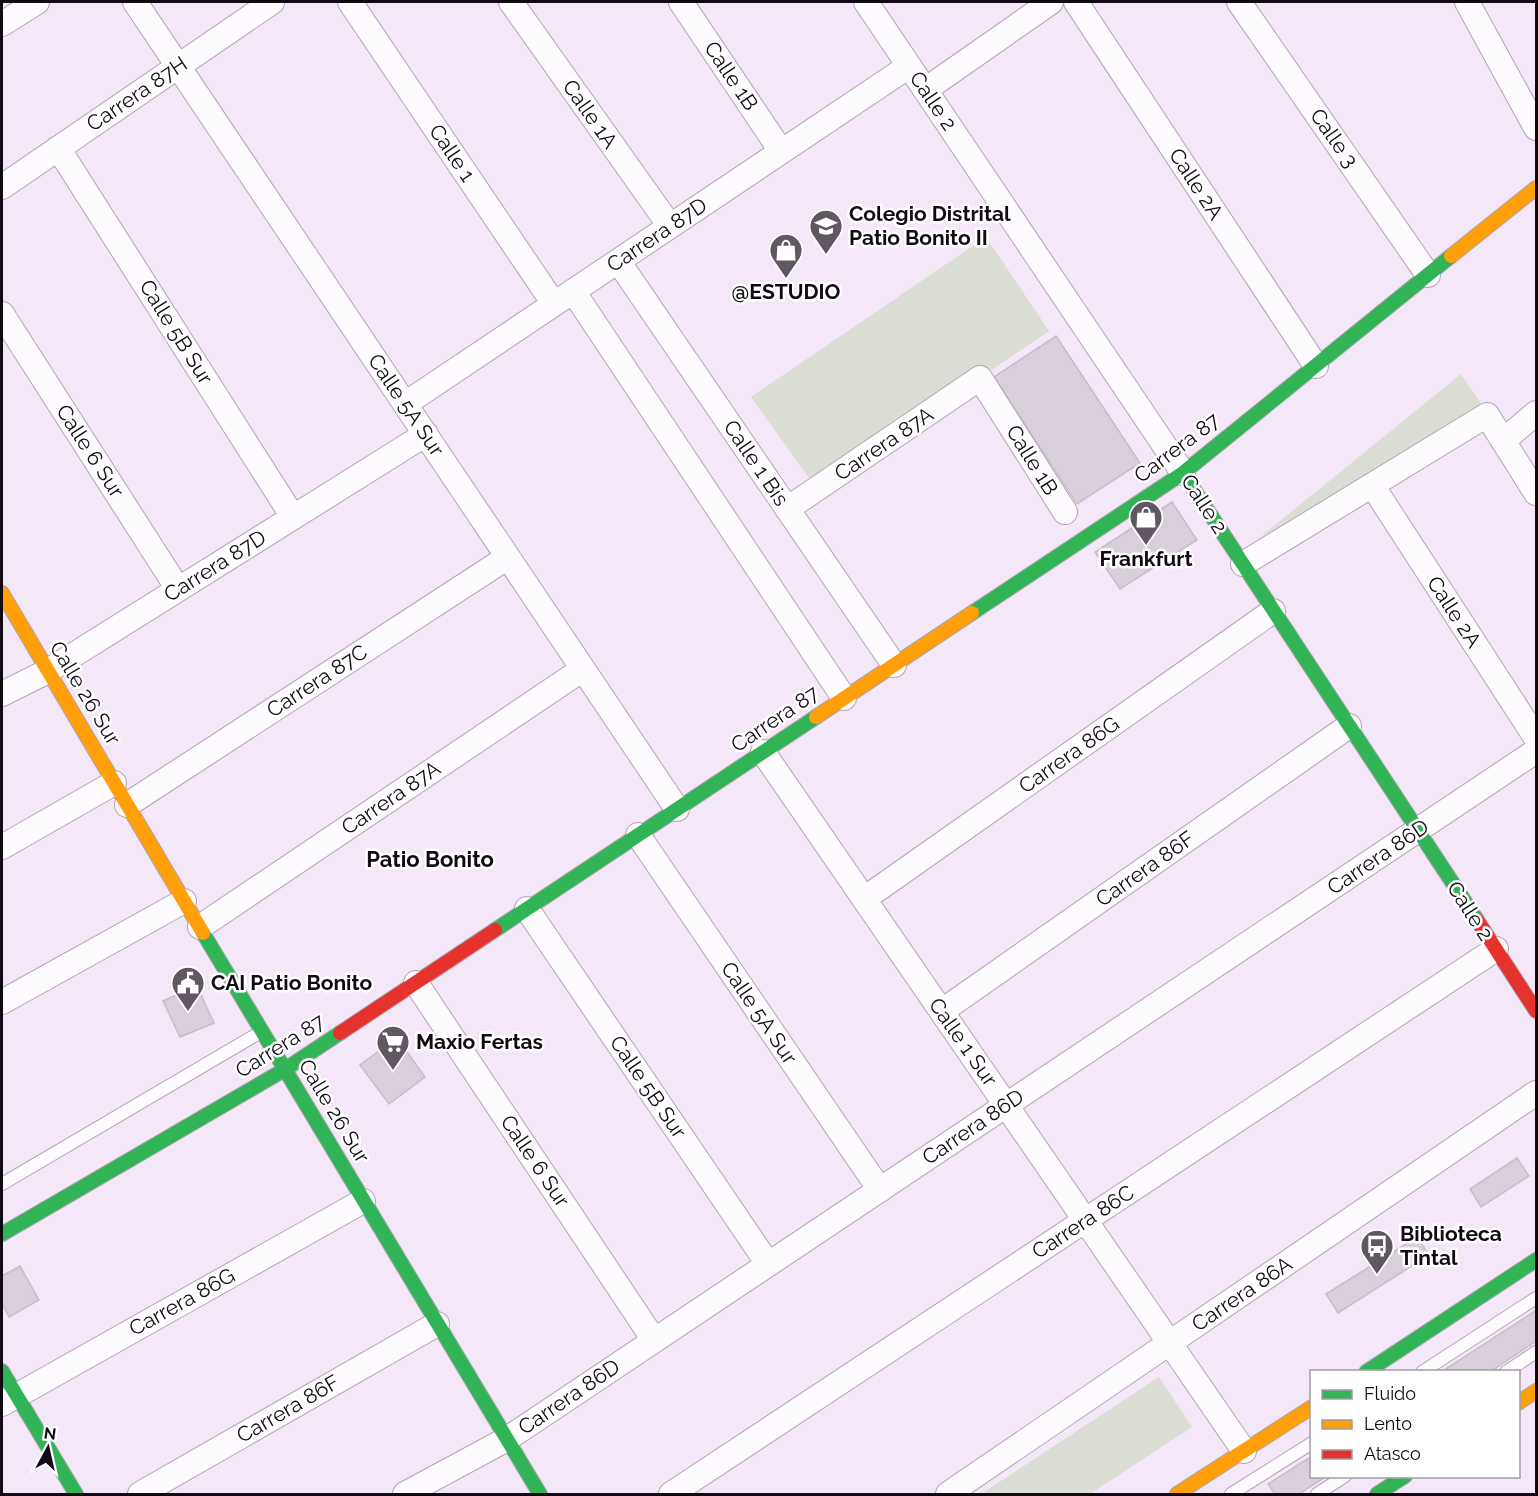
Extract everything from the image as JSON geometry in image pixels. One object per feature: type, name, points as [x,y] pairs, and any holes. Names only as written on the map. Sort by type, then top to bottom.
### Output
[{"type":"street","points":[[2,24],[37,2]]},
{"type":"street","name":"Calle 5A Sur","points":[[135,2],[677,809]]},
{"type":"street","name":"Carrera 87H","points":[[2,187],[272,2]]},
{"type":"street","name":"Calle 1","points":[[350,2],[564,297]]},
{"type":"street","name":"Calle 1A","points":[[511,2],[670,226]]},
{"type":"street","name":"Calle 1B","points":[[681,2],[781,151]]},
{"type":"street","name":"Calle 2","points":[[866,2],[1183,473],[1536,1011]]},
{"type":"street","points":[[925,90],[1051,2]]},
{"type":"street","name":"Calle 2A","points":[[1076,2],[1316,366]]},
{"type":"street","name":"Calle 3","points":[[1239,2],[1428,275]]},
{"type":"street","points":[[1478,6],[1536,128]]},
{"type":"street","name":"Carrera 87D","points":[[405,404],[909,66]]},
{"type":"street","name":"Calle 5B Sur","points":[[58,148],[293,517]]},
{"type":"street","name":"Carrera 87","points":[[2,1234],[284,1070],[1183,473],[1536,188]]},
{"type":"street","name":"Calle 1 Bis","points":[[618,261],[894,665]]},
{"type":"street","points":[[564,297],[844,698]]},
{"type":"street","name":"Calle 6 Sur","points":[[2,314],[178,589]]},
{"type":"street","name":"Calle 1B","points":[[980,378],[1065,512]]},
{"type":"street","name":"Carrera 87A","points":[[787,509],[980,378]]},
{"type":"street","points":[[1503,441],[1536,413]]},
{"type":"street","points":[[1243,564],[1487,415],[1536,493]]},
{"type":"street","name":"Carrera 87D","points":[[2,694],[48,671],[426,434]]},
{"type":"street","name":"Calle 2A","points":[[1372,485],[1536,738]]},
{"type":"street","name":"Carrera 87C","points":[[127,805],[508,557]]},
{"type":"street","name":"Calle 26 Sur","points":[[2,593],[284,1070],[540,1494]]},
{"type":"street","name":"Carrera 86G","points":[[864,899],[1274,611]]},
{"type":"street","name":"Carrera 87A","points":[[200,927],[583,669]]},
{"type":"street","name":"Carrera 86F","points":[[942,1011],[1349,726]]},
{"type":"street","name":"Carrera 86D","points":[[405,1494],[507,1439],[1536,751]]},
{"type":"street","name":"Calle 1 Sur","points":[[763,752],[1244,1451]]},
{"type":"street","points":[[2,847],[114,783]]},
{"type":"street","name":"Calle 5A Sur","points":[[638,835],[880,1190]]},
{"type":"street","points":[[2,1002],[184,901]]},
{"type":"street","name":"Calle 5B Sur","points":[[527,909],[768,1264]]},
{"type":"street","name":"Carrera 86C","points":[[670,1494],[1496,949]]},
{"type":"street","name":"Calle 6 Sur","points":[[416,982],[654,1340]]},
{"type":"street","name":"Carrera 86A","points":[[948,1494],[1536,1093]]},
{"type":"street","name":"Carrera 86G","points":[[9,1400],[363,1201]]},
{"type":"street","points":[[1368,1370],[1536,1260]]},
{"type":"street","name":"Carrera 86F","points":[[140,1494],[437,1324]]},
{"type":"street","points":[[2,1371],[9,1400],[76,1494]]},
{"type":"street","points":[[1520,1402],[1536,1391]]},
{"type":"street","points":[[1177,1494],[1310,1408]]},
{"type":"street","points":[[1377,1494],[1402,1478]]},
{"type":"lane","points":[[2,1184],[262,1031]]},
{"type":"lane","points":[[1424,1370],[1536,1298]]},
{"type":"lane","points":[[1508,1370],[1536,1352]]},
{"type":"lane","points":[[1231,1494],[1310,1444]]},
{"type":"lane","points":[[1317,1494],[1342,1478]]},
{"type":"shaded area","points":[[986,237],[1049,331],[817,489],[751,397]]},
{"type":"shaded area","points":[[1461,374],[1483,406],[1259,538]]},
{"type":"shaded area","points":[[1159,1377],[1192,1427],[1090,1494],[981,1494]]},
{"type":"building","points":[[1056,336],[1140,463],[1077,504],[994,377]]},
{"type":"building","name":"Frankfurt","points":[[1172,502],[1197,540],[1120,589],[1095,552]]},
{"type":"building","name":"CAI Patio Bonito","points":[[197,986],[214,1023],[180,1037],[163,1001]]},
{"type":"building","name":"Maxio Fertas","points":[[397,1038],[425,1077],[389,1104],[360,1065]]},
{"type":"building","name":"Biblioteca Tintal","points":[[1517,1158],[1529,1176],[1481,1207],[1470,1189]]},
{"type":"building","name":"Biblioteca Tintal","points":[[1417,1237],[1429,1255],[1338,1313],[1326,1294]]},
{"type":"building","points":[[20,1266],[39,1300],[9,1317],[2,1303],[2,1276]]},
{"type":"building","name":"Biblioteca Tintal","points":[[1535,1311],[1536,1341],[1493,1370],[1444,1370]]},
{"type":"building","points":[[1310,1457],[1310,1478],[1324,1478],[1299,1494],[1275,1494],[1268,1484]]},
{"type":"traffic: fast","points":[[972,613],[1183,473],[1451,256]]},
{"type":"traffic: fast","points":[[1183,473],[1477,920]]},
{"type":"traffic: fast","points":[[495,930],[816,717]]},
{"type":"traffic: fast","points":[[203,933],[540,1494]]},
{"type":"traffic: fast","points":[[2,1234],[284,1070],[340,1033]]},
{"type":"traffic: fast","points":[[1369,1370],[1536,1260]]},
{"type":"traffic: fast","points":[[2,1371],[76,1494]]},
{"type":"traffic: fast","points":[[1377,1494],[1402,1478]]},
{"type":"traffic: slow","points":[[1451,256],[1536,188]]},
{"type":"traffic: slow","points":[[2,593],[203,933]]},
{"type":"traffic: slow","points":[[816,717],[972,613]]},
{"type":"traffic: slow","points":[[1520,1402],[1536,1391]]},
{"type":"traffic: slow","points":[[1177,1494],[1310,1408]]},
{"type":"traffic: jam","points":[[1477,920],[1536,1011]]},
{"type":"traffic: jam","points":[[340,1033],[495,930]]},
{"type":"place","name":"Colegio Distrital Patio Bonito II","points":[[826,255]]},
{"type":"place","name":"@ESTUDIO","points":[[786,279]]},
{"type":"place","name":"Frankfurt","points":[[1146,546]]},
{"type":"place","name":"CAI Patio Bonito","points":[[188,1012]]},
{"type":"place","name":"Maxio Fertas","points":[[393,1071]]},
{"type":"place","name":"Biblioteca Tintal","points":[[1377,1275]]},
{"type":"district","name":"Patio Bonito","points":[[430,859]]}]
